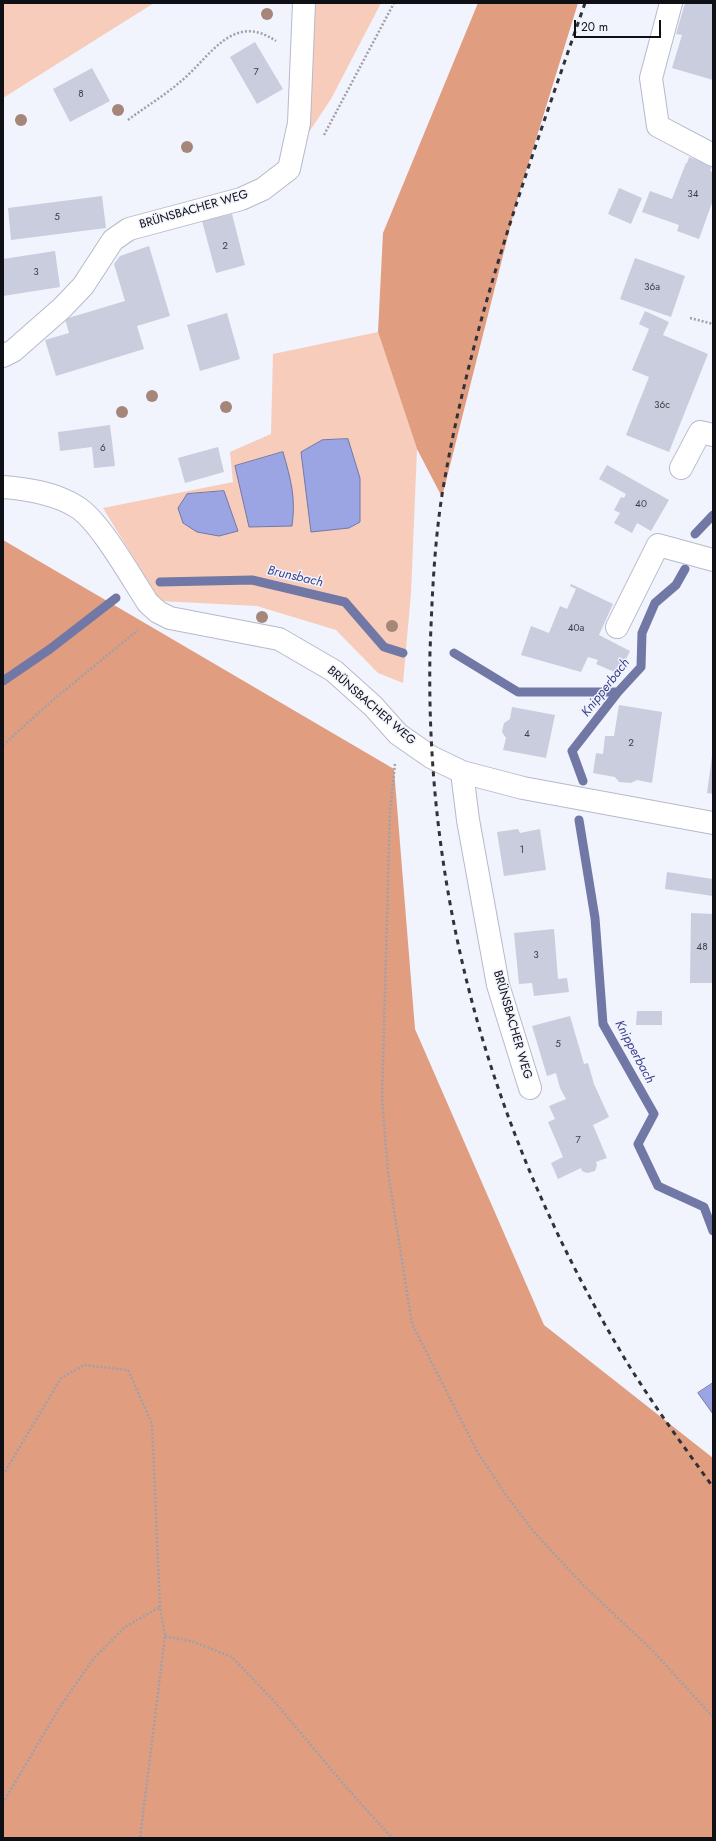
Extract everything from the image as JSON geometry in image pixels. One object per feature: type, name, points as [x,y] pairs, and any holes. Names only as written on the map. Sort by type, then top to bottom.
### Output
[{"type":"street","name":"BRÜNSBACHER WEG","points":[[3,356],[23,342],[83,286],[113,240],[129,229],[241,199],[263,189],[289,168],[298,123],[304,3]]},
{"type":"street","points":[[671,3],[651,78],[658,126],[713,155]]},
{"type":"street","points":[[681,468],[700,432],[713,435]]},
{"type":"street","name":"BRÜNSBACHER WEG","points":[[3,487],[32,490],[52,496],[78,507],[97,526],[148,603],[158,612],[170,618],[279,639],[334,671],[373,706],[398,734],[431,757],[462,772],[524,788],[713,823]]},
{"type":"street","points":[[617,627],[658,545],[713,560]]},
{"type":"street","name":"BRÜNSBACHER WEG","points":[[462,772],[468,820],[498,985],[530,1088]]},
{"type":"path","points":[[322,137],[328,131],[394,3]]},
{"type":"path","points":[[128,120],[181,82],[209,53],[229,36],[244,30],[259,32],[274,39],[302,61]]},
{"type":"path","points":[[690,318],[713,324]]},
{"type":"path","points":[[3,745],[54,699],[158,612]]},
{"type":"path","points":[[398,734],[390,810],[382,1098],[388,1172],[412,1324],[478,1453],[506,1495],[534,1532],[585,1587],[652,1650],[713,1717]]},
{"type":"path","points":[[3,1475],[61,1378],[84,1365],[128,1370],[152,1424],[160,1607],[165,1636],[140,1838]]},
{"type":"path","points":[[3,1803],[58,1710],[94,1658],[125,1627],[160,1607]]},
{"type":"path","points":[[165,1636],[194,1642],[232,1657],[273,1700],[346,1787],[392,1838]]},
{"type":"shaded area","points":[[3,3],[154,3],[3,98]]},
{"type":"shaded area","points":[[315,3],[381,3],[331,99],[307,135]]},
{"type":"shaded area","points":[[478,3],[578,3],[516,204],[442,497],[417,449],[378,332],[383,233]]},
{"type":"shaded area","points":[[378,332],[417,449],[411,593],[403,683],[378,673],[336,630],[257,606],[160,601],[103,508],[233,482],[230,452],[271,434],[273,354]]},
{"type":"shaded area","points":[[3,540],[394,769],[415,1029],[544,1325],[713,1458],[713,1838],[3,1838]]},
{"type":"water","points":[[348,439],[360,478],[360,522],[349,528],[311,532],[301,452],[322,440]]},
{"type":"water","points":[[283,452],[292,489],[292,526],[249,527],[235,466]]},
{"type":"water","points":[[224,491],[238,531],[219,536],[197,532],[183,523],[178,508],[187,494]]},
{"type":"water","points":[[713,1383],[713,1414],[698,1393]]},
{"type":"building","points":[[685,3],[713,3],[713,80],[672,68],[682,35],[676,34]]},
{"type":"building","points":[[255,42],[283,89],[257,104],[230,57]]},
{"type":"building","points":[[92,68],[110,101],[70,122],[53,89]]},
{"type":"building","points":[[689,157],[712,165],[710,171],[713,172],[713,200],[699,239],[677,231],[679,225],[642,212],[650,191],[672,199]]},
{"type":"building","points":[[619,188],[642,198],[631,224],[608,214]]},
{"type":"building","points":[[102,196],[106,228],[11,240],[8,208]]},
{"type":"building","points":[[232,214],[245,265],[216,273],[202,221]]},
{"type":"building","points":[[149,246],[170,316],[137,326],[144,349],[56,376],[45,340],[69,333],[65,319],[125,301],[114,264],[120,256]]},
{"type":"building","points":[[55,251],[60,287],[3,296],[3,259]]},
{"type":"building","points":[[635,258],[685,276],[671,317],[620,299]]},
{"type":"building","points":[[645,311],[669,322],[663,335],[708,354],[669,452],[626,435],[649,377],[632,370],[649,329],[639,324]]},
{"type":"building","points":[[227,313],[240,359],[200,371],[187,325]]},
{"type":"building","points":[[110,425],[115,466],[94,468],[92,447],[60,451],[58,432]]},
{"type":"building","points":[[218,447],[224,472],[185,483],[178,458]]},
{"type":"building","points":[[607,465],[669,500],[651,531],[637,523],[632,533],[614,523],[620,513],[614,510],[621,497],[624,498],[626,494],[599,479]]},
{"type":"building","points":[[571,584],[613,604],[599,635],[630,651],[619,674],[596,664],[598,660],[588,657],[581,672],[521,655],[531,626],[549,633],[560,606],[567,609],[576,589],[570,586]]},
{"type":"building","points":[[619,705],[662,712],[652,783],[637,780],[631,783],[619,782],[615,777],[593,773],[596,753],[603,754],[605,736],[614,736]]},
{"type":"building","points":[[512,707],[555,715],[546,758],[503,750],[506,738],[502,732],[504,723],[510,719]]},
{"type":"building","points":[[713,756],[713,794],[707,793]]},
{"type":"building","points":[[518,829],[520,833],[540,829],[546,870],[504,876],[497,832]]},
{"type":"building","points":[[667,872],[713,879],[713,896],[665,889]]},
{"type":"building","points":[[691,913],[713,914],[713,983],[690,983]]},
{"type":"building","points":[[554,929],[558,979],[567,978],[569,992],[534,996],[532,983],[519,984],[514,933]]},
{"type":"building","points":[[637,1011],[662,1011],[662,1025],[636,1025]]},
{"type":"building","points":[[570,1016],[584,1064],[588,1063],[594,1084],[609,1117],[593,1125],[607,1158],[596,1162],[597,1165],[595,1171],[587,1173],[582,1171],[581,1168],[558,1179],[551,1163],[563,1157],[548,1122],[555,1119],[549,1106],[566,1099],[560,1088],[556,1073],[547,1076],[532,1026]]},
{"type":"waterway","name":"Knipperbach","points":[[695,534],[713,515]]},
{"type":"waterway","name":"Knipperbach","points":[[583,781],[572,751],[618,692],[641,667],[642,633],[655,603],[676,585],[685,569]]},
{"type":"waterway","name":"Brunsbach","points":[[160,582],[252,580],[345,602],[384,647],[403,653]]},
{"type":"waterway","name":"Brunsbach","points":[[3,681],[50,649],[116,598]]},
{"type":"waterway","name":"Brunsbach","points":[[454,653],[518,692],[618,692]]},
{"type":"waterway","name":"Knipperbach","points":[[579,820],[595,918],[603,1024],[654,1114],[638,1144],[658,1186],[704,1207],[713,1231]]},
{"type":"railway","points":[[585,3],[543,124],[503,246],[485,307],[468,369],[442,495],[434,573],[430,652],[432,747],[440,841],[456,932],[478,1022],[506,1110],[541,1197],[581,1281],[628,1364],[669,1426],[713,1487]]}]
